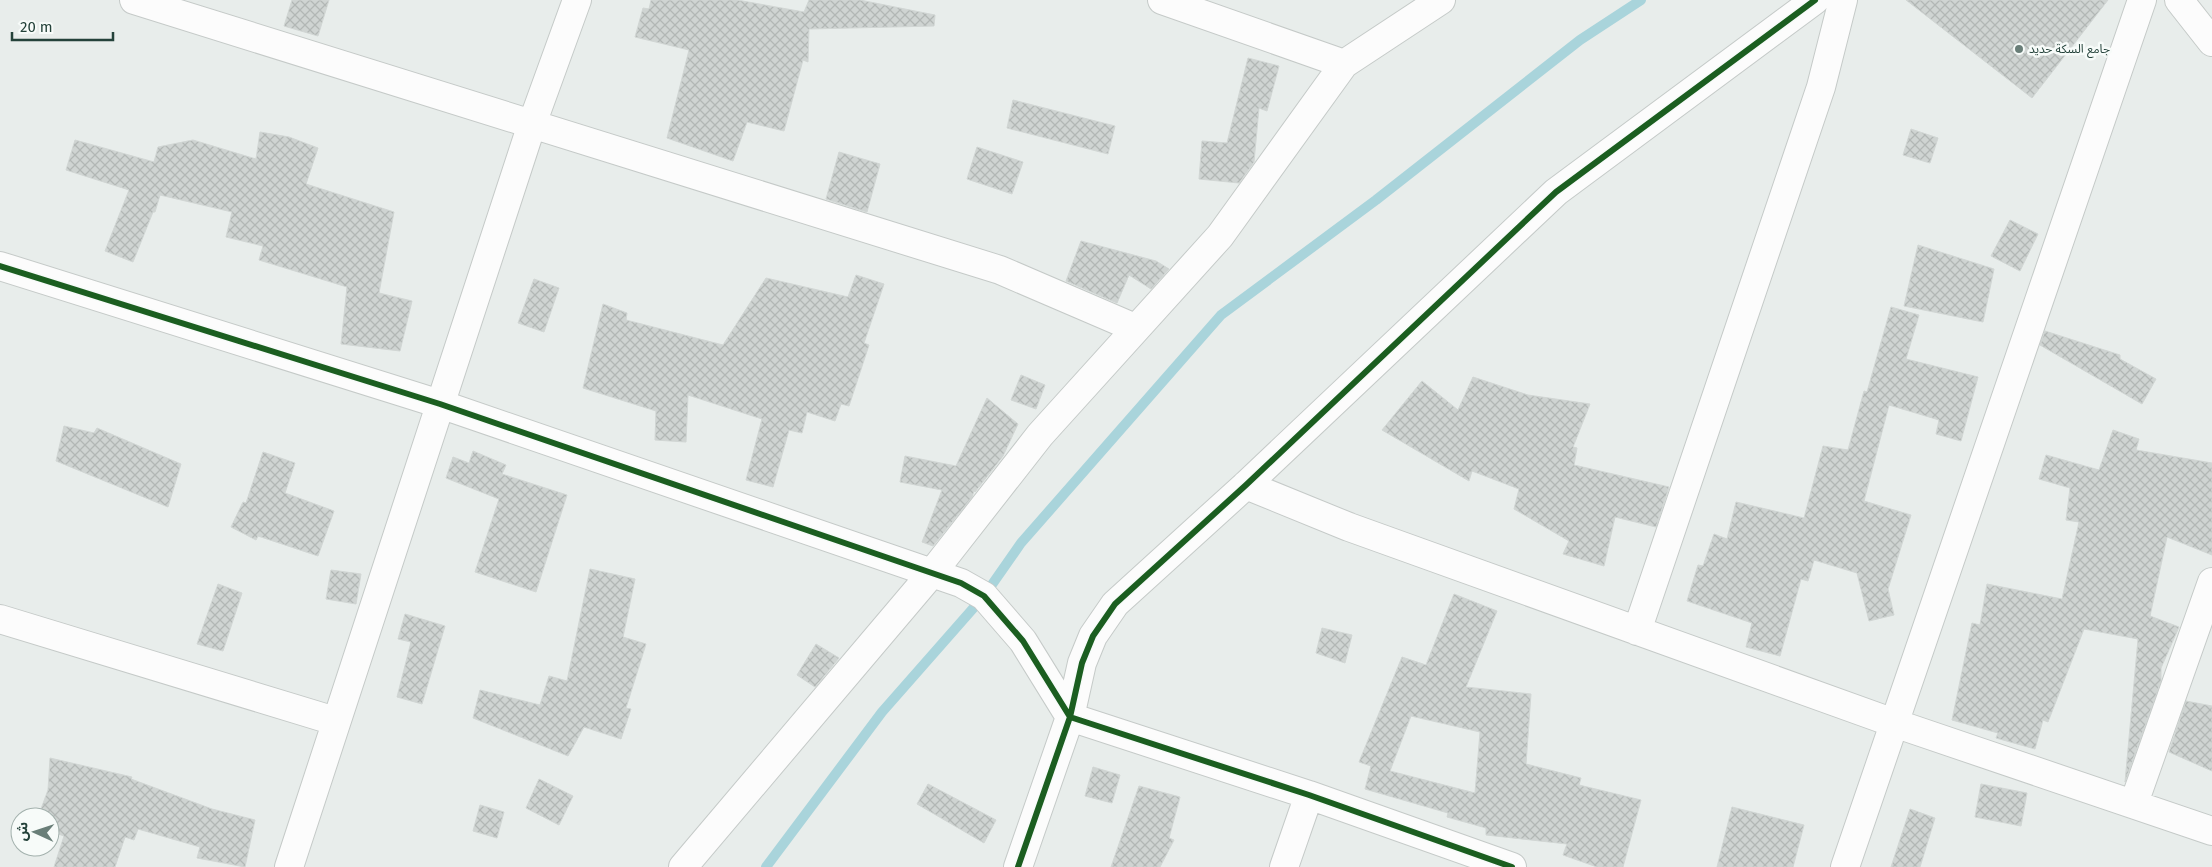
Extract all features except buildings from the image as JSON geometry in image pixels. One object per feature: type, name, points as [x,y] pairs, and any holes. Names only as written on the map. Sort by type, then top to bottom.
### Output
[{"type":"street","points":[[134,0],[1000,270],[1135,328]]},
{"type":"street","points":[[288,867],[532,124],[577,0]]},
{"type":"street","points":[[1162,0],[1344,64]]},
{"type":"street","points":[[683,867],[932,573],[1040,435],[1220,236],[1344,64],[1441,0]]},
{"type":"street","points":[[1018,867],[1070,717],[1082,663],[1093,636],[1115,604],[1246,484],[1556,192],[1815,0]]},
{"type":"street","points":[[1637,631],[1821,87],[1844,0]]},
{"type":"street","points":[[1845,867],[2142,0]]},
{"type":"street","points":[[2179,0],[2212,42]]},
{"type":"street","points":[[0,266],[440,404],[961,582],[984,596],[1023,641],[1070,717],[1309,796],[1512,867]]},
{"type":"street","points":[[1246,484],[1349,527],[1637,631],[1894,723],[2212,831]]},
{"type":"street","points":[[2134,803],[2212,582]]},
{"type":"street","points":[[0,619],[335,721]]},
{"type":"street","points":[[1284,867],[1309,796]]},
{"type":"waterway","points":[[766,867],[882,712],[984,596],[1021,543],[1221,315],[1376,200],[1580,40],[1641,0]]},
{"type":"cycle path","points":[[1018,867],[1070,717],[1082,663],[1093,636],[1115,604],[1246,485],[1556,192],[1815,0]]},
{"type":"cycle path","points":[[0,266],[440,404],[961,583],[984,596],[1023,641],[1070,717],[1309,795],[1512,867]]},
{"type":"place","name":"جامع السكة حديد","points":[[2019,49]]}]
